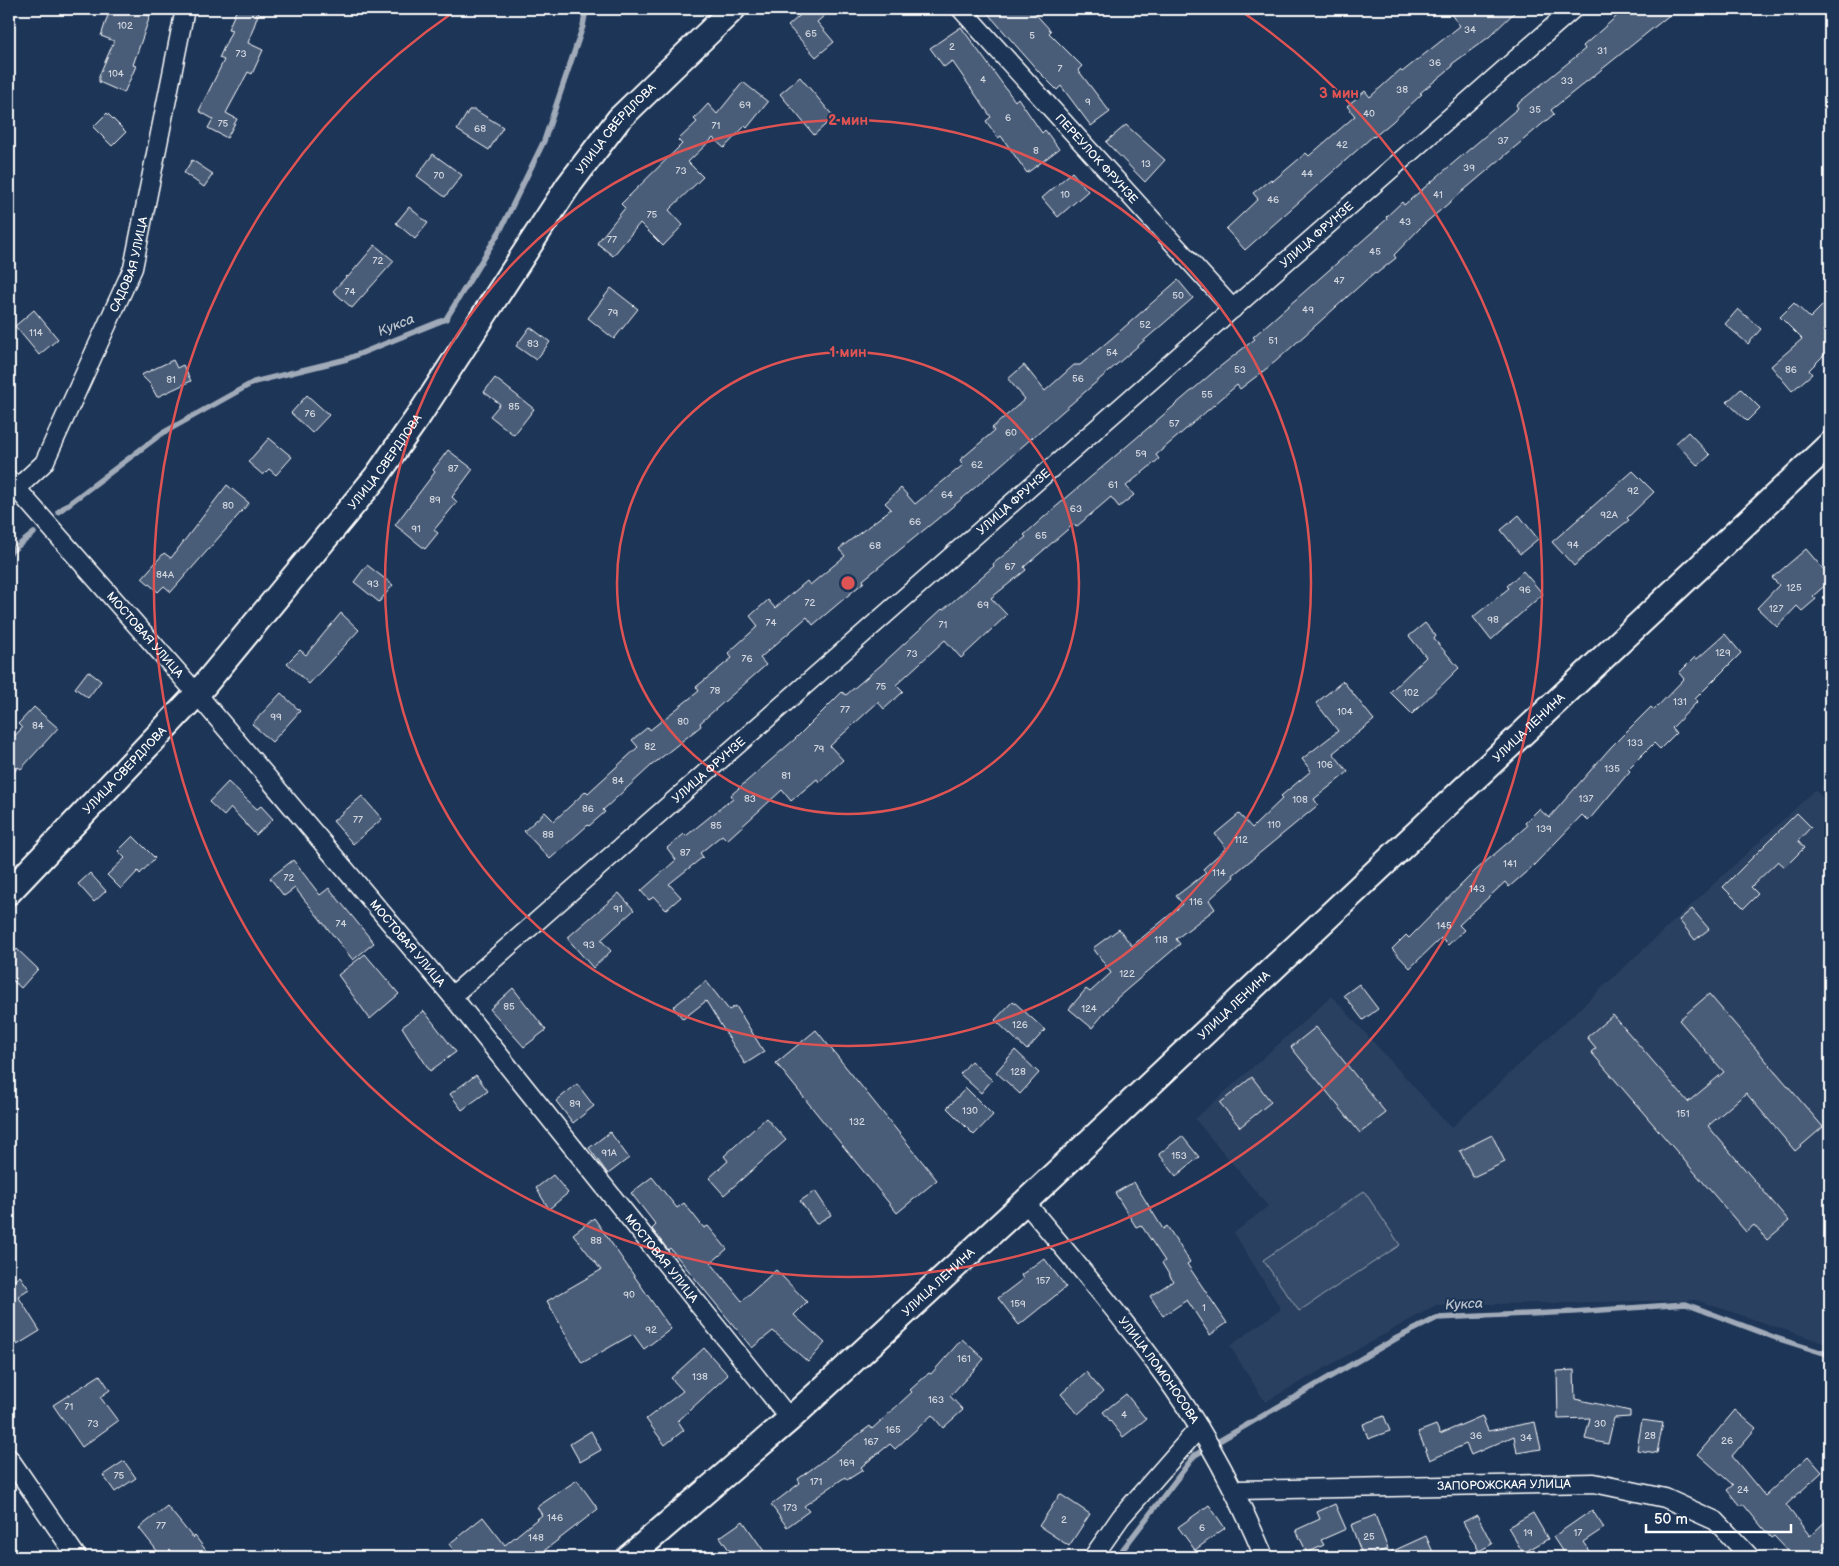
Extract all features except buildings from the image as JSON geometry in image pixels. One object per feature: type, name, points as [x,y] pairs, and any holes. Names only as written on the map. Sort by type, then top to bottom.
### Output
[{"type":"street","name":"САДОВАЯ УЛИЦА","points":[[11,487],[44,463],[133,268],[185,9]]},
{"type":"street","name":"УЛИЦА СВЕРДЛОВА","points":[[9,892],[197,694],[376,477],[420,414],[568,186],[619,119],[732,9]]},
{"type":"street","name":"ПЕРЕУЛОК ФРУНЗЕ","points":[[961,9],[1233,309]]},
{"type":"street","name":"УЛИЦА ФРУНЗЕ","points":[[452,996],[1573,9]]},
{"type":"street","name":"УЛИЦА ЛЕНИНА","points":[[629,1557],[790,1420],[1025,1202],[1830,444]]},
{"type":"street","name":"МОСТОВАЯ УЛИЦА","points":[[11,487],[197,694],[452,996],[790,1420]]},
{"type":"street","name":"УЛИЦА ЛОМОНОСОВА","points":[[1025,1202],[1162,1372],[1202,1433],[1235,1490],[1264,1557]]},
{"type":"street","points":[[1093,1557],[1121,1517],[1202,1433]]},
{"type":"street","points":[[9,1458],[77,1557]]},
{"type":"street","name":"ЗАПОРОЖСКАЯ УЛИЦА","points":[[1235,1490],[1594,1483],[1665,1498],[1716,1521],[1750,1557]]},
{"type":"shaded area","points":[[1815,790],[1830,805],[1830,1345],[1696,1300],[1436,1305],[1265,1402],[1230,1346],[1281,1309],[1234,1233],[1268,1206],[1195,1119],[1332,996],[1451,1128]]},
{"type":"shaded area","points":[[1364,1191],[1400,1245],[1299,1311],[1263,1260]]},
{"type":"waterway","name":"Кукса","points":[[58,512],[161,434],[254,382],[347,359],[446,319],[501,229],[544,141],[583,26],[586,9]]},
{"type":"waterway","name":"Кукса","points":[[9,553],[34,533]]},
{"type":"waterway","name":"Кукса","points":[[1117,1557],[1195,1455],[1397,1338],[1437,1318],[1573,1312],[1686,1304],[1776,1338],[1830,1355]]}]
